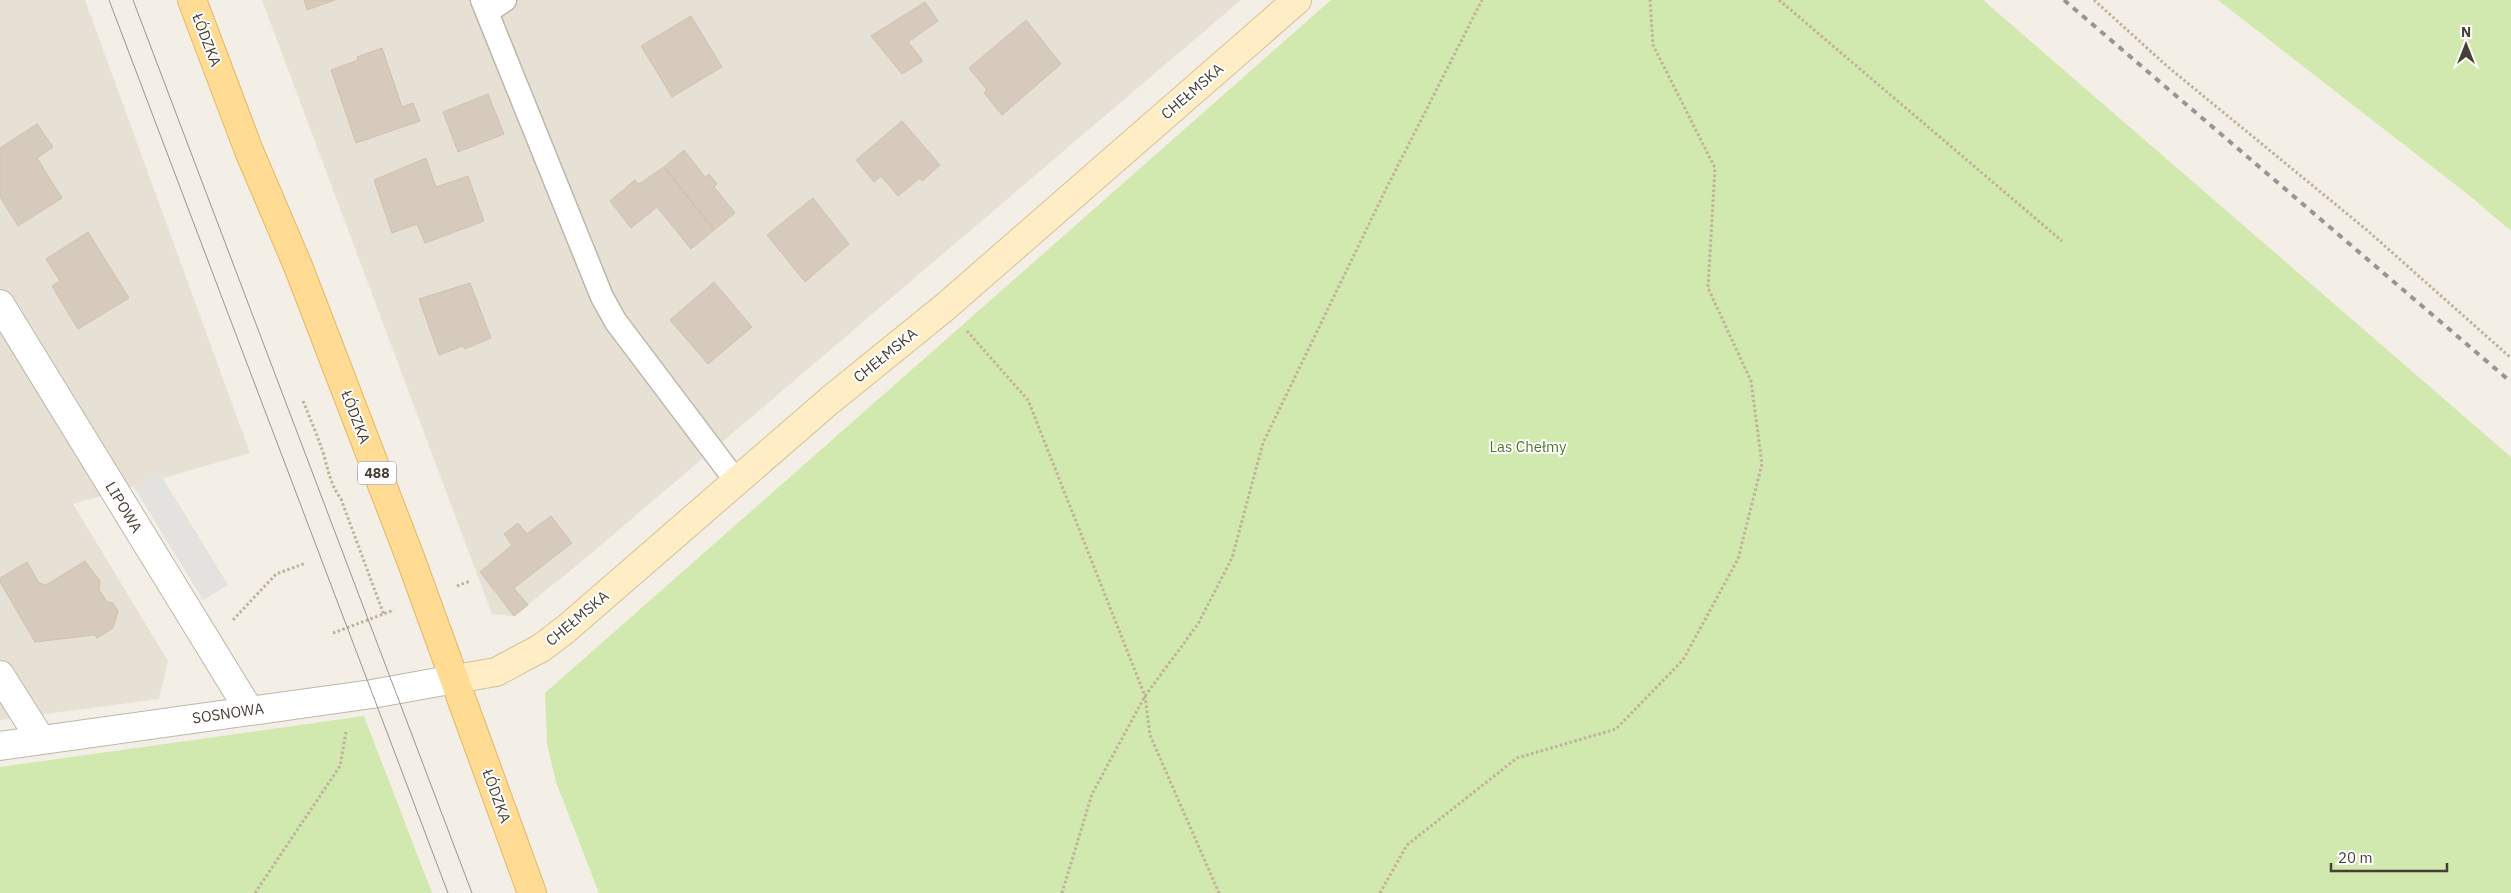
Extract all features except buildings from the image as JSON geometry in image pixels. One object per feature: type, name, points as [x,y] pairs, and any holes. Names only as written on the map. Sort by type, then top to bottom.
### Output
[{"type":"main road","name":"ŁÓDZKA","points":[[192,0],[249,151],[298,266],[456,679],[532,893]]},
{"type":"street","name":"CHEŁMSKA","points":[[456,679],[496,672],[541,648],[566,629],[736,481],[944,307],[1298,0]]},
{"type":"street","name":"LIPOWA","points":[[0,304],[249,710]]},
{"type":"street","points":[[0,675],[41,740]]},
{"type":"street","name":"SOSNOWA","points":[[0,746],[372,694],[456,679]]},
{"type":"lane","points":[[491,4],[602,297],[616,322],[736,481]]},
{"type":"path","points":[[1062,893],[1092,794],[1145,696],[1198,624],[1232,558],[1263,443],[1386,189],[1482,0]]},
{"type":"path","points":[[1380,893],[1407,845],[1517,758],[1616,729],[1683,660],[1738,559],[1762,464],[1751,380],[1708,288],[1715,168],[1652,46],[1650,0]]},
{"type":"path","points":[[1779,0],[2062,241]]},
{"type":"path","points":[[2094,0],[2168,67],[2368,231],[2511,358]]},
{"type":"path","points":[[944,307],[1028,400],[1145,696],[1150,735],[1219,893]]},
{"type":"path","points":[[303,401],[323,454],[324,465],[334,490],[341,499],[384,614]]},
{"type":"path","points":[[209,646],[276,574],[306,563]]},
{"type":"path","points":[[333,633],[394,610]]},
{"type":"path","points":[[255,893],[340,766],[347,722]]},
{"type":"shaded area","points":[[0,0],[85,0],[250,453],[73,504],[168,661],[159,699],[0,720]]},
{"type":"shaded area","points":[[262,0],[1241,0],[581,562],[514,616],[492,614]]},
{"type":"shaded area","points":[[159,472],[228,585],[203,600],[134,487]]},
{"type":"green space","name":"Las Chełmy","points":[[1331,0],[1983,0],[2511,457],[2511,893],[599,893],[556,782],[547,744],[545,693]]},
{"type":"green space","points":[[2218,0],[2511,0],[2511,231],[2470,196]]},
{"type":"green space","points":[[364,716],[432,893],[0,893],[0,767]]},
{"type":"tram line","points":[[109,0],[448,893]]},
{"type":"tram line","points":[[133,0],[472,893]]},
{"type":"railway","points":[[2064,0],[2511,382]]}]
